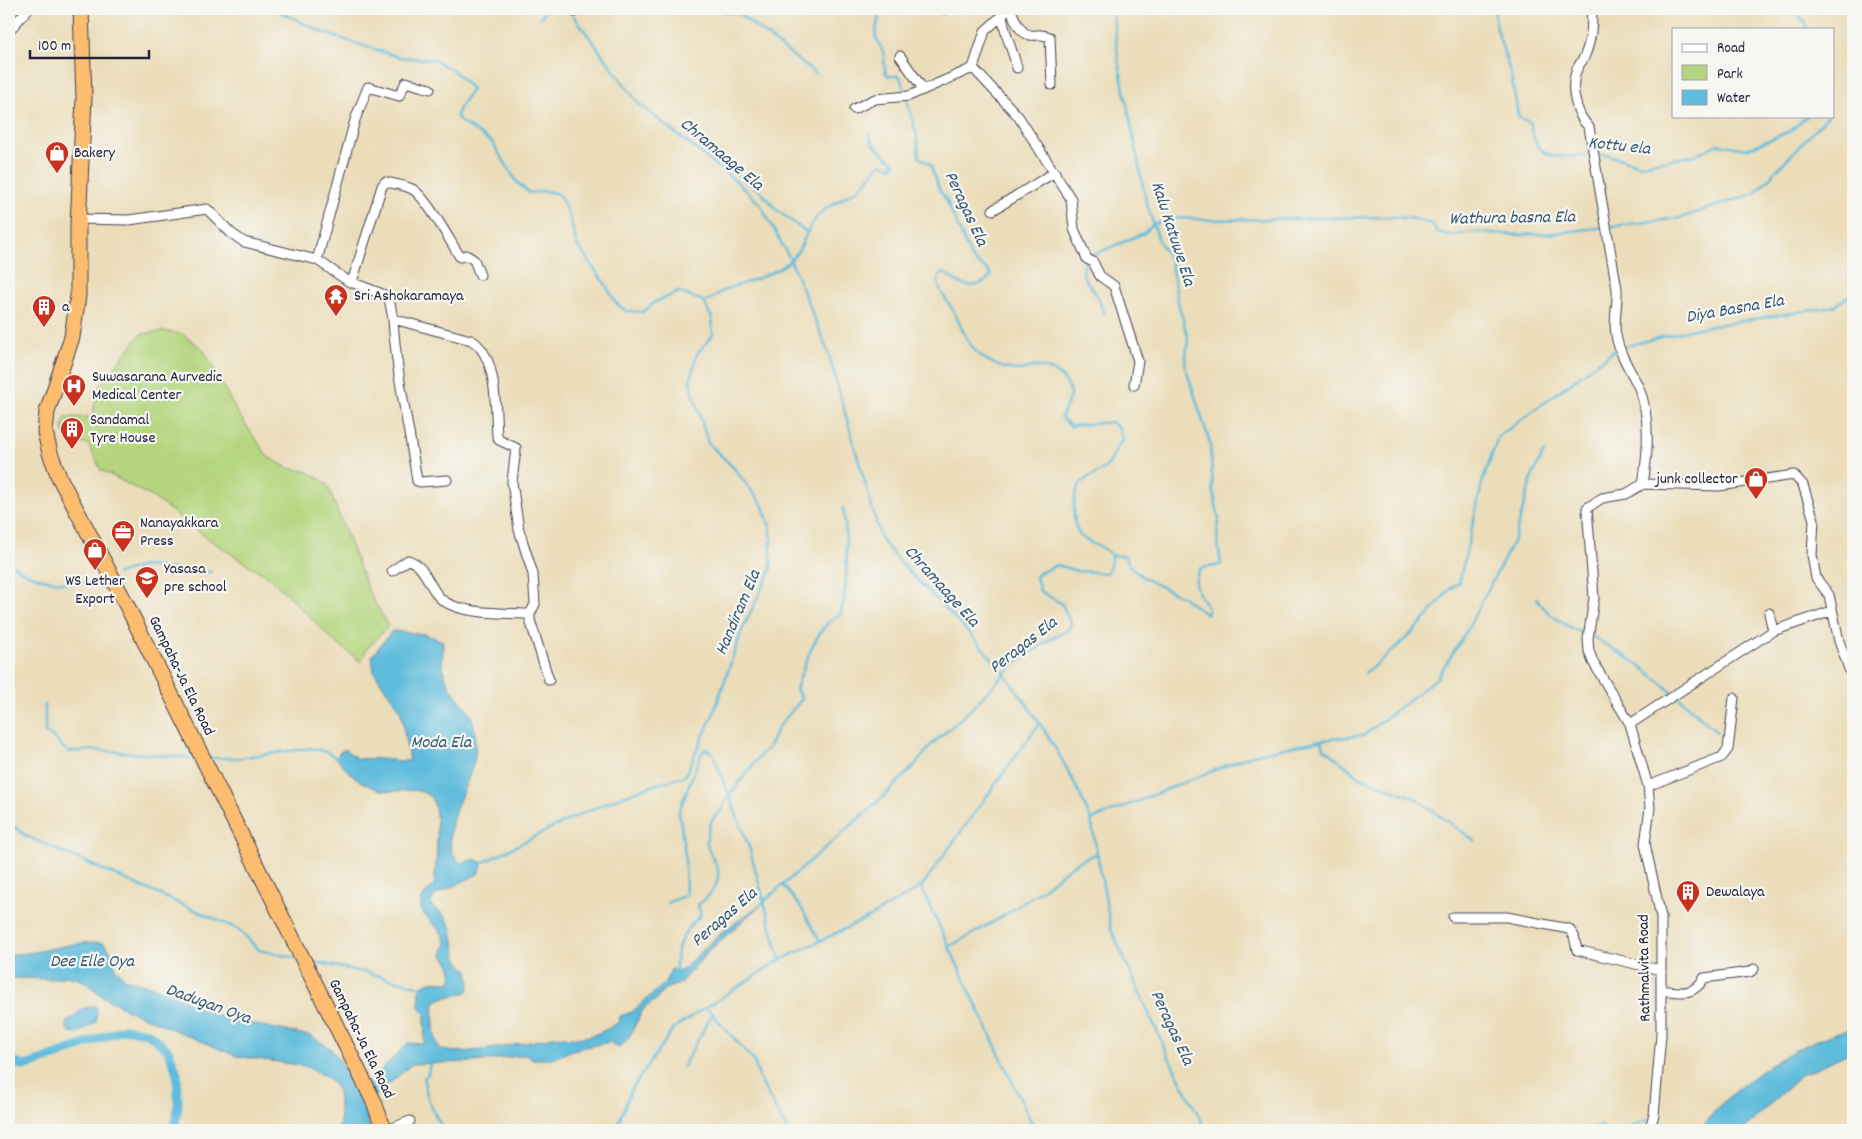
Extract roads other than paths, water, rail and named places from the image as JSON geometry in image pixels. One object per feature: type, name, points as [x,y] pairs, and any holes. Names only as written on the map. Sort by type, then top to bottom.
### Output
[{"type":"highway","name":"Gampaha-Ja Ela Road","points":[[80,9],[84,98],[78,219],[78,296],[72,337],[50,399],[45,432],[59,477],[112,576],[374,1102],[386,1130]]},
{"type":"street","points":[[9,31],[28,9]]},
{"type":"street","points":[[1591,9],[1590,36],[1586,55],[1576,71],[1574,87],[1578,108],[1588,127],[1593,149],[1605,228],[1617,289],[1618,304],[1615,334],[1619,347],[1640,391],[1646,425],[1647,460],[1643,484],[1719,486],[1794,475],[1798,477],[1804,485],[1814,520],[1813,566],[1816,578],[1829,595],[1838,641],[1853,680]]},
{"type":"street","points":[[1008,11],[1005,33],[1012,47],[1017,68]]},
{"type":"street","points":[[854,109],[875,99],[907,96],[972,68],[985,31],[1008,11]]},
{"type":"street","points":[[1008,11],[1025,33],[1029,35],[1042,34],[1050,37],[1052,85]]},
{"type":"street","points":[[900,56],[922,89]]},
{"type":"street","points":[[972,68],[1018,116],[1071,198],[1074,229],[1087,258],[1093,262],[1100,276],[1114,286],[1138,361],[1134,385]]},
{"type":"street","points":[[316,260],[355,120],[368,87],[398,96],[406,82],[430,90]]},
{"type":"street","points":[[993,210],[1055,172]]},
{"type":"street","points":[[352,282],[385,182],[412,189],[423,197],[460,257],[466,255],[474,260],[480,275]]},
{"type":"street","points":[[78,219],[154,218],[208,209],[231,233],[244,242],[316,260],[352,282],[378,291],[389,298],[394,352],[417,481],[447,480]]},
{"type":"street","points":[[392,318],[471,340],[480,345],[484,350],[492,379],[497,436],[499,440],[516,448],[512,482],[519,530],[533,574],[535,604],[530,614],[549,680]]},
{"type":"street","name":"Rathmalvita Road","points":[[1643,484],[1626,494],[1602,498],[1589,505],[1587,522],[1591,547],[1594,598],[1589,635],[1593,662],[1630,724],[1648,786],[1650,808],[1645,844],[1661,917],[1662,970],[1661,1036],[1652,1122]]},
{"type":"street","points":[[392,571],[408,560],[412,561],[426,576],[440,597],[448,603],[472,611],[530,614]]},
{"type":"street","points":[[1630,724],[1772,631],[1832,610]]},
{"type":"street","points":[[1769,613],[1772,631]]},
{"type":"street","points":[[1648,786],[1722,758],[1728,749],[1734,698]]},
{"type":"street","points":[[1453,917],[1507,917],[1569,929],[1574,936],[1577,950],[1662,970]]},
{"type":"street","points":[[1661,990],[1686,992],[1698,988],[1704,978],[1750,972],[1754,969]]},
{"type":"street","points":[[386,1130],[410,1121]]},
{"type":"water","name":"Moda Ela","points":[[392,631],[424,634],[443,641],[443,665],[447,681],[470,714],[474,728],[475,756],[454,816],[450,840],[453,853],[461,863],[475,859],[483,863],[478,874],[434,896],[431,902],[432,907],[443,914],[449,922],[457,956],[468,970],[470,985],[468,991],[434,1002],[435,1033],[440,1048],[448,1051],[478,1051],[558,1036],[575,1038],[590,1036],[604,1030],[619,1022],[620,1016],[632,1012],[665,983],[671,969],[681,971],[722,932],[764,902],[711,949],[679,984],[665,989],[656,1000],[644,1008],[628,1039],[618,1048],[610,1042],[572,1050],[557,1057],[546,1059],[533,1059],[525,1055],[475,1062],[412,1064],[368,1102],[369,1130],[338,1130],[340,1122],[338,1091],[328,1078],[305,1066],[236,1056],[130,1011],[102,996],[82,980],[66,976],[52,979],[9,978],[9,954],[21,954],[81,943],[104,943],[111,952],[116,969],[125,979],[158,988],[223,1018],[311,1036],[330,1048],[362,1089],[408,1043],[424,1044],[425,1014],[419,1007],[420,987],[430,982],[450,983],[452,979],[450,965],[442,955],[445,940],[441,932],[424,915],[421,909],[421,902],[425,894],[434,885],[437,827],[434,805],[431,798],[421,792],[380,790],[365,784],[352,775],[337,758],[339,753],[345,749],[357,759],[409,761],[401,712],[374,672],[372,656]]},
{"type":"water","points":[[95,1006],[97,1008],[96,1022],[79,1032],[68,1031],[66,1023],[84,1008]]},
{"type":"water","points":[[1853,1028],[1853,1051],[1801,1075],[1743,1130],[1699,1130],[1735,1091],[1782,1057],[1817,1040]]},
{"type":"waterway","name":"Handiram Ela","points":[[274,9],[324,33],[399,57],[434,60],[455,72],[472,89],[458,110],[457,117],[461,122],[492,142],[517,182],[529,193],[546,191],[559,194],[570,218],[577,245],[606,285],[616,303],[626,311],[643,312],[655,302],[679,292],[703,301],[712,318],[713,334],[697,354],[690,382],[708,443],[733,467],[762,504],[771,529],[771,570],[742,630],[713,715],[685,776],[632,793],[581,814],[482,863]]},
{"type":"waterway","points":[[540,18],[546,9]]},
{"type":"waterway","points":[[714,9],[727,13],[738,13],[816,74]]},
{"type":"waterway","name":"Kalu Katuwe Ela","points":[[1111,555],[1125,556],[1134,570],[1141,576],[1181,596],[1207,614],[1208,607],[1198,593],[1195,584],[1196,579],[1201,568],[1221,565],[1217,536],[1219,519],[1213,490],[1210,443],[1185,366],[1188,338],[1177,298],[1171,262],[1159,241],[1146,201],[1119,64],[1112,9]]},
{"type":"waterway","name":"Kottu ela","points":[[1494,9],[1497,30],[1511,75],[1518,115],[1520,118],[1530,122],[1539,148],[1545,153],[1559,157],[1591,155]]},
{"type":"waterway","name":"Kottu ela","points":[[1792,9],[1804,21],[1807,28]]},
{"type":"waterway","name":"Chramaage Ela","points":[[573,15],[639,104],[736,181],[760,204],[790,259],[827,349],[881,539],[909,572],[979,644],[1017,690],[1065,766],[1091,820],[1252,755],[1322,740],[1324,748],[1358,776],[1415,798],[1475,841]]},
{"type":"waterway","name":"Peragas Ela","points":[[761,904],[882,798],[916,764],[932,744],[969,711],[1013,665],[1052,638],[1069,630],[1071,623],[1062,604],[1040,591],[1036,577],[1039,573],[1057,565],[1077,571],[1107,573],[1111,563],[1111,557],[1108,552],[1079,534],[1075,520],[1074,501],[1079,486],[1088,478],[1104,469],[1111,460],[1123,440],[1119,429],[1112,422],[1070,426],[1061,417],[1070,395],[1067,384],[1060,376],[1055,372],[1039,367],[1020,370],[998,366],[980,356],[966,338],[953,310],[940,289],[939,275],[944,273],[962,284],[973,286],[991,276],[989,271],[971,257],[946,199],[940,191],[930,164],[919,157],[917,135],[901,79],[899,76],[888,76],[885,71],[884,54],[875,35],[879,17]]},
{"type":"waterway","name":"Kottu ela","points":[[1597,155],[1608,155],[1640,165],[1696,155],[1718,144],[1745,149],[1790,131],[1805,118]]},
{"type":"waterway","name":"Wathura basna Ela","points":[[1088,257],[1144,233],[1154,224],[1179,218],[1212,220],[1410,218],[1432,224],[1437,232],[1454,236],[1470,232],[1520,235],[1556,233],[1680,218],[1755,193],[1826,118]]},
{"type":"waterway","points":[[807,233],[822,211],[858,189],[882,163],[890,167],[895,164],[874,145],[869,134]]},
{"type":"waterway","points":[[703,301],[709,300],[723,291],[762,277],[781,267],[796,254],[807,233],[777,210],[761,192],[736,174],[726,162]]},
{"type":"waterway","name":"Wathura basna Ela","points":[[1085,261],[1083,272],[1085,279],[1096,294],[1104,313]]},
{"type":"waterway","name":"Diya Basna Ela","points":[[1622,347],[1693,329],[1835,306],[1853,292]]},
{"type":"waterway","points":[[1365,673],[1412,633],[1446,593],[1459,583],[1483,480],[1498,437],[1616,349]]},
{"type":"waterway","points":[[1322,740],[1364,735],[1437,678],[1462,639],[1514,540],[1532,477],[1544,452]]},
{"type":"waterway","name":"Peragas Ela","points":[[676,970],[677,954],[681,939],[689,927],[701,915],[698,905],[711,893],[718,877],[717,866],[707,844],[711,822],[722,810],[724,802],[763,752],[768,749],[779,726],[802,699],[796,689],[813,646],[825,626],[841,614],[844,601],[847,561],[843,508]]},
{"type":"waterway","points":[[9,562],[30,574],[56,582],[83,583],[107,578]]},
{"type":"waterway","points":[[117,574],[143,566],[211,572]]},
{"type":"waterway","points":[[1537,598],[1552,615],[1573,629],[1587,634]]},
{"type":"waterway","points":[[1592,636],[1641,666],[1673,693]]},
{"type":"waterway","points":[[1677,696],[1717,732]]},
{"type":"waterway","points":[[45,705],[45,733],[52,736],[68,752],[96,750],[196,758]]},
{"type":"waterway","points":[[616,1130],[631,1090],[674,1028],[780,960],[870,917],[921,887],[1039,724]]},
{"type":"waterway","points":[[209,758],[238,758],[311,748],[327,752],[337,758]]},
{"type":"waterway","points":[[667,903],[686,895],[685,856],[679,811],[701,754],[706,749],[713,754],[750,850],[780,960]]},
{"type":"waterway","name":"Peragas Ela","points":[[1091,820],[1111,929],[1169,1058],[1201,1120],[1204,1130]]},
{"type":"waterway","points":[[9,822],[26,836],[238,929],[259,950],[296,958]]},
{"type":"waterway","points":[[950,946],[1015,908],[1072,866],[1097,854]]},
{"type":"waterway","points":[[783,885],[802,909],[820,941]]},
{"type":"waterway","points":[[921,887],[1035,1130]]},
{"type":"waterway","points":[[309,961],[368,973],[417,986]]},
{"type":"waterway","points":[[707,1008],[754,1061],[760,1080],[787,1130]]},
{"type":"waterway","points":[[682,1068],[713,1013]]},
{"type":"waterway","points":[[9,1060],[24,1066],[124,1029],[148,1033],[168,1050],[177,1073],[178,1105],[174,1130]]},
{"type":"waterway","points":[[430,1063],[428,1074],[424,1078],[426,1092],[444,1130]]},
{"type":"waterway","points":[[1625,1130],[1646,1120],[1696,1130]]},
{"type":"waterway","points":[[1574,1130],[1601,1126],[1606,1130]]},
{"type":"place","name":"Bakery","points":[[57,174]]},
{"type":"place","name":"Sri Ashokaramaya","points":[[336,317]]},
{"type":"place","name":"a","points":[[44,328]]},
{"type":"place","name":"Suwasarana Aurvedic Medical Center","points":[[74,407]]},
{"type":"place","name":"Sandamal Tyre House","points":[[72,450]]},
{"type":"place","name":"junk collector","points":[[1756,500]]},
{"type":"place","name":"Nanayakkara Press","points":[[123,553]]},
{"type":"place","name":"WS Lether Export","points":[[95,571]]},
{"type":"place","name":"Yasasa pre school","points":[[147,599]]},
{"type":"place","name":"Dewalaya","points":[[1688,913]]},
{"type":"water label","name":"Dee Elle Oya","points":[[92,962]]},
{"type":"water label","name":"Dadugan Oya","points":[[208,1005]]}]
